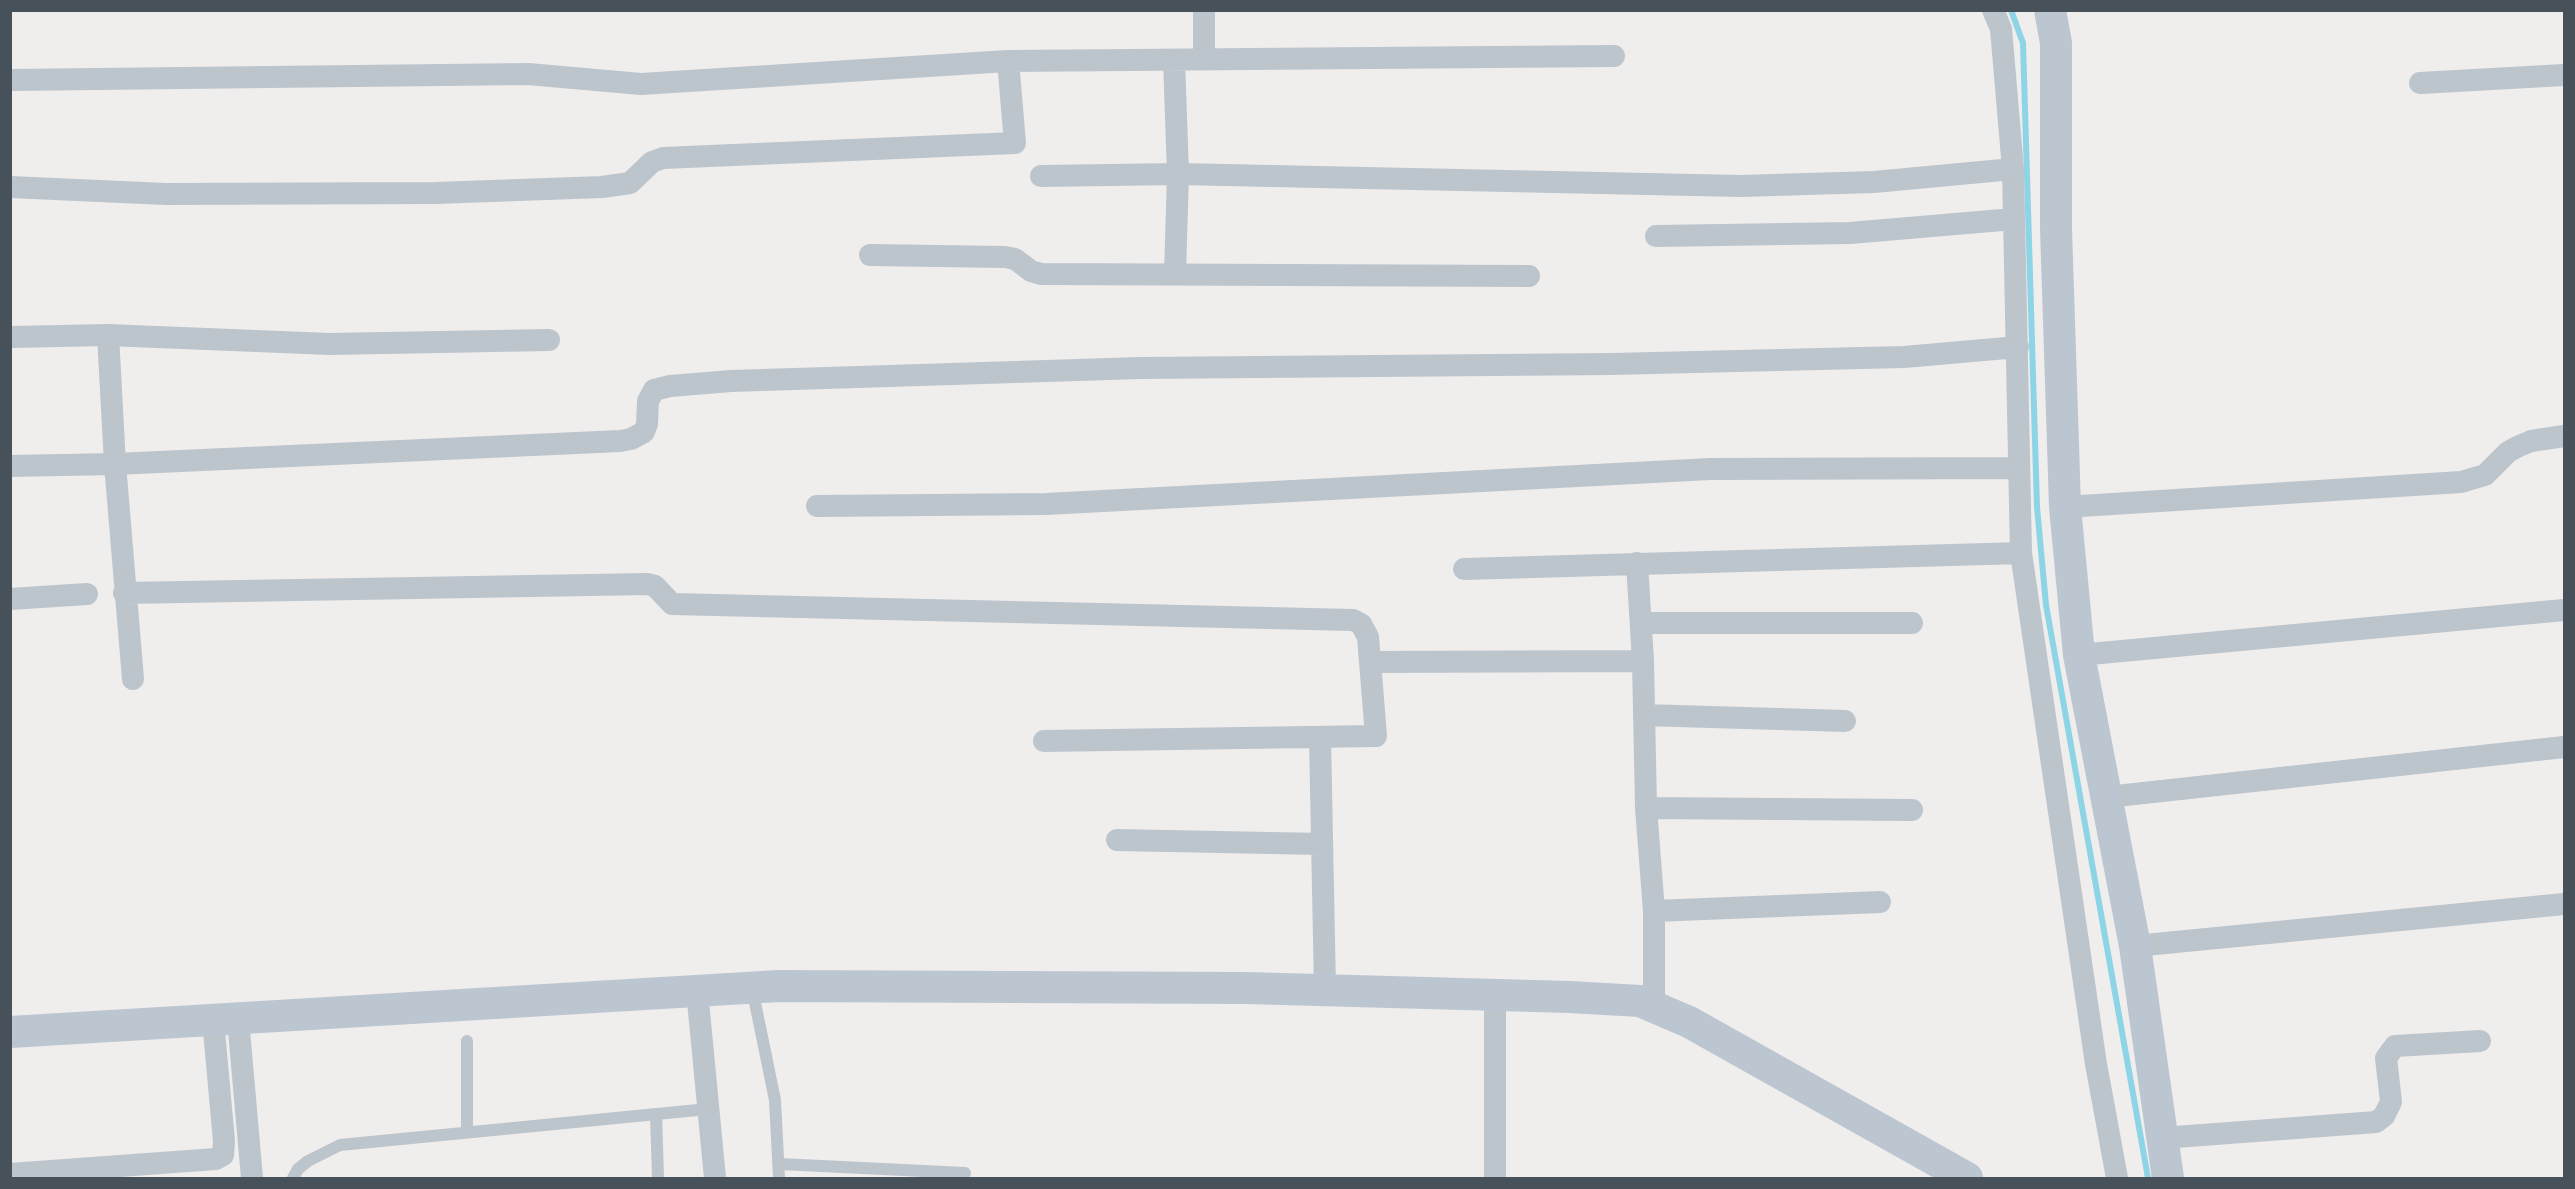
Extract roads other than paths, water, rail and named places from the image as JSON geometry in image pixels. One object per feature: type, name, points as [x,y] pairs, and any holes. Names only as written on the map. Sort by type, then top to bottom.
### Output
[{"type":"main road","points":[[2050,10],[2056,43],[2056,228],[2065,507],[2079,655],[2135,946],[2168,1179]]},
{"type":"main road","points":[[10,1032],[752,988],[1222,988],[1640,1001],[1689,1022],[1967,1179]]},
{"type":"street","points":[[1204,10],[1204,60]]},
{"type":"street","points":[[1993,10],[2001,29],[2013,169],[2021,553],[2096,1064],[2117,1179]]},
{"type":"street","points":[[10,80],[528,74],[641,84],[1008,61],[1614,56]]},
{"type":"street","points":[[1174,60],[1178,174],[1175,274]]},
{"type":"street","points":[[10,187],[166,194],[436,193],[602,188],[630,183],[652,162],[663,159],[1015,143],[1008,61]]},
{"type":"street","points":[[2420,83],[2565,75]]},
{"type":"street","points":[[1041,176],[1178,174],[1742,186],[1874,182],[2013,169]]},
{"type":"street","points":[[1656,236],[1850,233],[2014,219]]},
{"type":"street","points":[[870,255],[1005,257],[1016,259],[1031,272],[1041,274],[1529,276]]},
{"type":"street","points":[[10,337],[108,335],[330,344],[549,340]]},
{"type":"street","points":[[108,335],[115,464],[132,679]]},
{"type":"street","points":[[10,466],[115,464],[620,441],[631,439],[644,432],[647,424],[648,401],[654,390],[669,386],[721,382],[1141,368],[1611,364],[1904,357],[2018,347]]},
{"type":"street","points":[[2065,507],[2461,482],[2485,475],[2508,452],[2517,447],[2531,441],[2565,436]]},
{"type":"street","points":[[817,506],[1046,504],[1710,469],[2018,468]]},
{"type":"street","points":[[1464,569],[2021,553]]},
{"type":"street","points":[[1637,563],[1643,662],[1646,808],[1654,910],[1654,1007]]},
{"type":"street","points":[[124,593],[647,584],[655,586],[672,604],[1353,620],[1366,629],[1372,662],[1376,736],[1044,741]]},
{"type":"street","points":[[10,599],[87,594]]},
{"type":"street","points":[[2079,655],[2565,610]]},
{"type":"street","points":[[1641,623],[1912,623]]},
{"type":"street","points":[[1372,662],[1643,662]]},
{"type":"street","points":[[1644,715],[1845,720]]},
{"type":"street","points":[[1320,737],[1325,990]]},
{"type":"street","points":[[2108,797],[2565,747]]},
{"type":"street","points":[[1646,808],[1912,810]]},
{"type":"street","points":[[1117,840],[1322,844]]},
{"type":"street","points":[[1654,910],[1880,902]]},
{"type":"street","points":[[2135,946],[2565,904]]},
{"type":"street","points":[[697,991],[715,1179]]},
{"type":"street","points":[[1495,995],[1495,1179]]},
{"type":"street","points":[[19,1176],[216,1159],[223,1155],[226,1019]]},
{"type":"street","points":[[226,1019],[252,1179]]},
{"type":"street","points":[[2162,1138],[2376,1122],[2384,1116],[2391,1102],[2386,1058],[2396,1046],[2480,1041]]},
{"type":"lane","points":[[752,988],[775,1100],[779,1179]]},
{"type":"lane","points":[[467,1041],[467,1132]]},
{"type":"lane","points":[[293,1179],[298,1169],[308,1161],[340,1144],[708,1109]]},
{"type":"lane","points":[[656,1114],[658,1179]]},
{"type":"lane","points":[[780,1164],[965,1173]]},
{"type":"waterway","points":[[2011,10],[2023,43],[2037,507],[2046,605],[2148,1178]]}]
